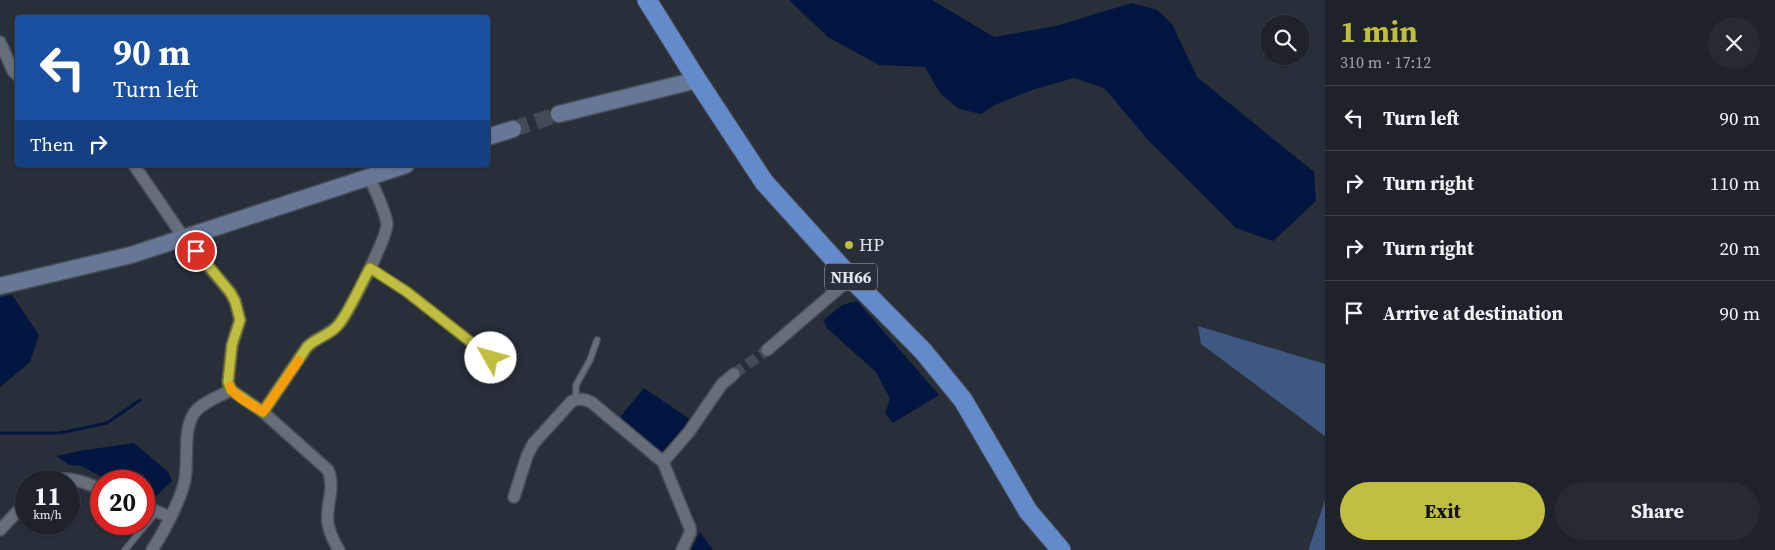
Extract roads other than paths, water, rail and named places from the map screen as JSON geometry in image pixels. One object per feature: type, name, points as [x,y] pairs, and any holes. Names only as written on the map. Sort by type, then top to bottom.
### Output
[{"type":"highway","name":"NH66","points":[[647,0],[764,182],[851,278],[923,351],[962,400],[1028,511],[1061,550]]},
{"type":"main road","points":[[559,114],[697,80]]},
{"type":"main road","points":[[490,136],[513,129]]},
{"type":"main road","points":[[0,286],[131,255],[378,171],[397,167]]},
{"type":"street","points":[[0,42],[15,70]]},
{"type":"street","points":[[135,167],[184,238],[230,292],[235,301],[240,320],[232,345],[228,382],[231,390],[263,412],[328,470],[332,478],[328,523],[333,540],[339,550]]},
{"type":"street","points":[[263,412],[307,347],[340,324],[370,268],[386,232],[387,221],[378,171]]},
{"type":"street","points":[[767,350],[851,278]]},
{"type":"street","points":[[664,462],[689,432],[722,384],[734,374]]},
{"type":"street","points":[[152,550],[164,532],[184,483],[189,423],[203,405],[231,390]]},
{"type":"street","points":[[514,497],[527,456],[533,444],[572,401],[581,399],[591,402],[664,462],[690,528],[690,533],[682,550]]},
{"type":"street","points":[[155,510],[170,517]]},
{"type":"street","points":[[0,530],[15,514]]},
{"type":"lane","points":[[370,268],[407,292],[491,358]]},
{"type":"lane","points":[[576,399],[576,385],[590,360],[596,340]]},
{"type":"lane","points":[[125,550],[158,511]]},
{"type":"waterway","points":[[0,433],[60,433],[107,423],[140,400]]},
{"type":"tunnel","points":[[513,129],[559,114]]},
{"type":"tunnel","points":[[734,374],[767,350]]},
{"type":"place","name":"HP","points":[[849,245]]}]
